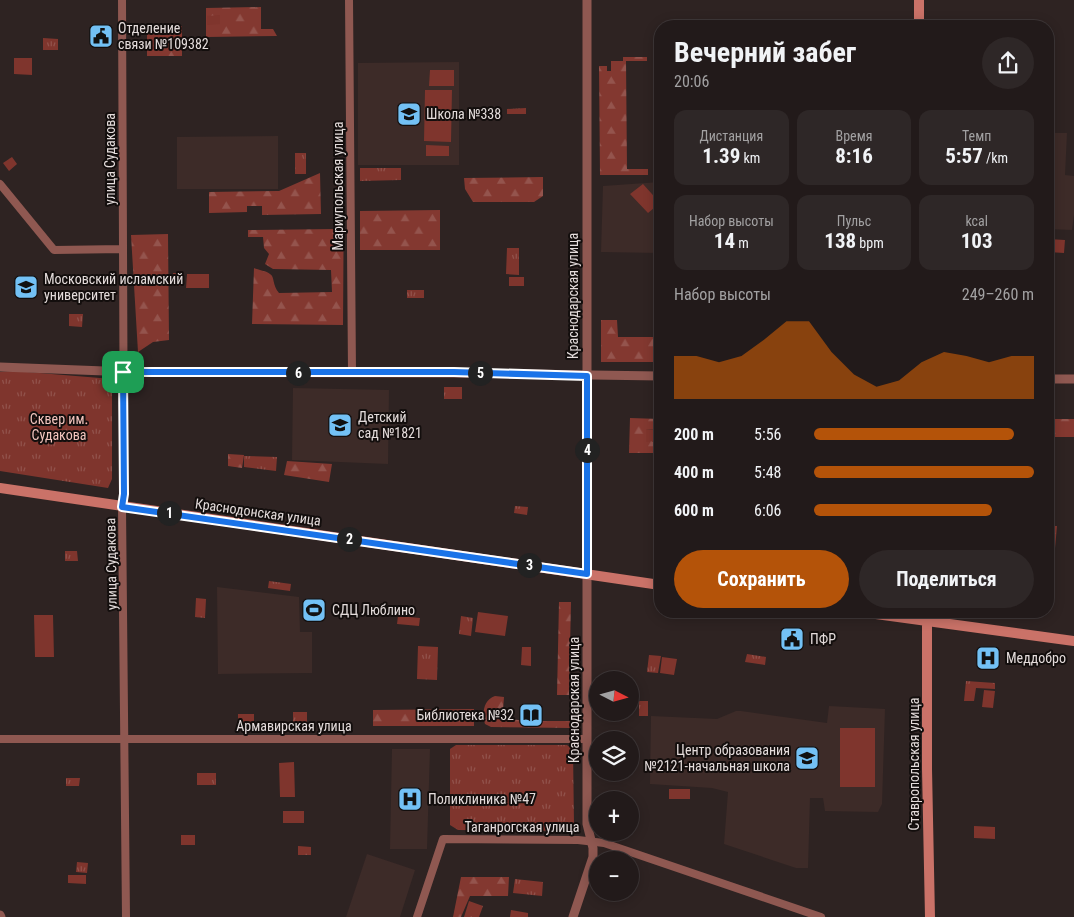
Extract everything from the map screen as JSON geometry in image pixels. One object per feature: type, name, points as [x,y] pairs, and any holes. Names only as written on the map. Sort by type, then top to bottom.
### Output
[{"type":"main road","points":[[919,0],[919,20]]},
{"type":"main road","name":"Краснодонская улица","points":[[0,488],[654,584]]},
{"type":"main road","name":"Ставропольская улица","points":[[928,618],[927,769],[930,917]]},
{"type":"main road","points":[[940,618],[1074,641]]},
{"type":"street","name":"улица Судакова","points":[[122,0],[124,494],[122,507],[126,917]]},
{"type":"street","name":"Мариупольская улица","points":[[349,0],[352,372]]},
{"type":"street","name":"Краснодарская улица","points":[[587,0],[587,739],[589,828]]},
{"type":"street","points":[[0,184],[54,250],[123,249]]},
{"type":"street","points":[[0,367],[123,372],[454,372],[654,376]]},
{"type":"street","points":[[1054,379],[1074,380]]},
{"type":"street","name":"Армавирская улица","points":[[0,739],[587,739]]},
{"type":"street","name":"Таганрогская улица","points":[[417,917],[443,839],[589,840]]},
{"type":"street","name":"Краснодарская улица","points":[[573,917],[593,857],[592,841]]},
{"type":"street","name":"Таганрогская улица","points":[[596,841],[822,917]]},
{"type":"shaded area","name":"Школа №338","points":[[459,62],[459,165],[358,165],[358,63]]},
{"type":"shaded area","points":[[1054,133],[1067,133],[1065,175],[1074,176],[1072,230],[1054,229]]},
{"type":"shaded area","points":[[278,136],[278,189],[177,189],[177,137]]},
{"type":"shaded area","points":[[654,182],[654,253],[601,252],[603,186]]},
{"type":"shaded area","name":"Детский сад №1821","points":[[293,388],[389,390],[388,464],[292,460]]},
{"type":"shaded area","points":[[217,587],[299,597],[300,632],[312,632],[312,673],[218,674]]},
{"type":"shaded area","points":[[829,706],[885,709],[882,804],[878,812],[825,811],[823,798],[810,798],[808,868],[796,868],[724,844],[728,792],[712,788],[650,784],[651,716],[717,719],[736,711],[741,711],[827,723]]},
{"type":"shaded area","name":"Поликлиника №47","points":[[392,749],[430,749],[427,849],[390,849]]},
{"type":"shaded area","points":[[367,854],[415,870],[400,917],[346,917]]},
{"type":"green space","points":[[261,7],[261,29],[273,29],[277,36],[206,37],[206,8]]},
{"type":"green space","points":[[220,15],[220,24],[207,25],[207,16]]},
{"type":"green space","points":[[147,26],[182,26],[182,56],[147,56]]},
{"type":"green space","points":[[43,38],[58,39],[58,50],[43,50]]},
{"type":"green space","points":[[623,57],[647,57],[647,61],[626,61],[627,169],[648,169],[648,175],[600,175],[599,66],[607,66],[607,71],[611,71],[611,61],[623,61]]},
{"type":"green space","points":[[14,58],[32,58],[32,75],[14,74]]},
{"type":"green space","points":[[430,70],[454,70],[454,86],[429,86]]},
{"type":"green space","points":[[425,90],[452,90],[451,142],[424,141]]},
{"type":"green space","points":[[526,108],[526,114],[507,114],[507,109]]},
{"type":"green space","points":[[426,145],[449,146],[449,156],[426,156]]},
{"type":"green space","points":[[295,153],[306,153],[306,174],[295,174]]},
{"type":"green space","points":[[12,157],[17,164],[9,171],[3,163]]},
{"type":"green space","points":[[360,168],[401,168],[401,180],[360,181]]},
{"type":"green space","points":[[320,173],[321,214],[262,215],[262,206],[247,206],[247,212],[209,213],[209,192],[279,191]]},
{"type":"green space","points":[[336,173],[344,173],[343,325],[252,324],[254,268],[272,275],[275,287],[279,293],[332,292],[331,270],[273,269],[265,264],[269,254],[264,248],[263,237],[248,237],[248,230],[336,229]]},
{"type":"green space","points":[[543,177],[543,196],[534,202],[473,202],[465,189],[464,178]]},
{"type":"green space","points":[[643,184],[654,196],[654,208],[648,213],[630,194]]},
{"type":"green space","points":[[440,210],[440,250],[360,250],[360,211]]},
{"type":"green space","points":[[168,234],[169,340],[153,342],[138,352],[131,235]]},
{"type":"green space","points":[[1054,239],[1065,240],[1064,253],[1054,252]]},
{"type":"green space","points":[[507,248],[519,248],[519,275],[506,274]]},
{"type":"green space","points":[[173,273],[182,273],[182,286],[173,286]]},
{"type":"green space","points":[[187,274],[209,274],[209,288],[186,288]]},
{"type":"green space","points":[[509,277],[524,277],[524,286],[509,286]]},
{"type":"green space","points":[[407,290],[424,290],[424,298],[407,298]]},
{"type":"green space","points":[[69,314],[83,314],[82,327],[69,326]]},
{"type":"green space","points":[[601,320],[617,320],[618,337],[654,337],[654,362],[601,362]]},
{"type":"green space","name":"Сквер им. Судакова","points":[[15,371],[112,379],[112,479],[108,488],[0,471],[0,372]]},
{"type":"green space","points":[[444,387],[462,387],[462,399],[444,399]]},
{"type":"green space","points":[[630,418],[654,419],[654,430],[646,429],[646,442],[654,442],[654,453],[629,453]]},
{"type":"green space","points":[[1054,419],[1074,419],[1074,437],[1054,437]]},
{"type":"green space","points":[[646,429],[654,430],[654,442],[646,442]]},
{"type":"green space","points":[[228,454],[244,455],[242,468],[228,466]]},
{"type":"green space","points":[[244,456],[277,457],[276,471],[244,467]]},
{"type":"green space","points":[[287,461],[332,464],[329,482],[284,475]]},
{"type":"green space","points":[[515,506],[528,507],[527,515],[514,513]]},
{"type":"green space","points":[[1054,526],[1057,526],[1054,559]]},
{"type":"green space","points":[[65,551],[77,551],[78,561],[65,561]]},
{"type":"green space","points":[[269,581],[291,584],[290,591],[268,588]]},
{"type":"green space","points":[[196,598],[206,599],[205,618],[195,617]]},
{"type":"green space","points":[[559,602],[571,602],[569,695],[557,695]]},
{"type":"green space","points":[[478,612],[508,616],[505,636],[475,632]]},
{"type":"green space","points":[[34,615],[53,615],[54,657],[35,657]]},
{"type":"green space","points":[[398,616],[420,618],[419,626],[397,624]]},
{"type":"green space","points":[[461,616],[473,618],[471,636],[459,634]]},
{"type":"green space","points":[[418,646],[438,647],[437,680],[417,679]]},
{"type":"green space","points":[[522,647],[531,647],[531,666],[521,665]]},
{"type":"green space","points":[[747,654],[766,657],[765,665],[745,662]]},
{"type":"green space","points":[[649,655],[661,656],[658,673],[647,672]]},
{"type":"green space","points":[[662,657],[677,659],[674,675],[660,673]]},
{"type":"green space","points":[[966,681],[995,683],[995,689],[976,688],[974,701],[964,701]]},
{"type":"green space","points":[[984,690],[995,691],[993,708],[982,707]]},
{"type":"green space","points":[[495,696],[504,697],[503,710],[496,710],[496,718],[529,721],[570,721],[570,728],[491,727],[485,724],[484,708],[488,701]]},
{"type":"green space","points":[[639,701],[648,701],[648,716],[639,716]]},
{"type":"green space","points":[[474,709],[474,726],[373,726],[373,710]]},
{"type":"green space","points":[[293,712],[307,712],[307,730],[293,730]]},
{"type":"green space","points":[[238,714],[254,714],[254,724],[238,724]]},
{"type":"green space","points":[[840,728],[875,728],[875,787],[840,787]]},
{"type":"green space","points":[[456,745],[567,745],[573,750],[574,824],[567,831],[458,830],[450,825],[450,749]]},
{"type":"green space","points":[[294,762],[295,797],[280,797],[279,763]]},
{"type":"green space","points":[[197,773],[216,773],[216,785],[197,785]]},
{"type":"green space","points":[[66,778],[80,778],[79,786],[66,786]]},
{"type":"green space","points":[[669,789],[690,789],[690,799],[669,799]]},
{"type":"green space","points":[[283,811],[304,811],[304,823],[283,823]]},
{"type":"green space","points":[[974,826],[995,827],[995,839],[974,838]]},
{"type":"green space","points":[[181,835],[195,835],[195,845],[181,845]]},
{"type":"green space","points":[[298,846],[311,847],[311,855],[298,855]]},
{"type":"green space","points":[[77,862],[88,863],[87,873],[76,872]]},
{"type":"green space","points":[[68,875],[86,875],[86,884],[68,883]]},
{"type":"green space","points":[[461,877],[509,877],[508,896],[470,896],[461,917],[453,917]]},
{"type":"green space","points":[[515,879],[543,882],[542,896],[513,893]]},
{"type":"green space","points":[[469,901],[483,906],[479,917],[464,917]]},
{"type":"green space","points":[[511,910],[528,913],[528,917],[510,917]]},
{"type":"place","name":"Отделение связи №109382","points":[[101,36]]},
{"type":"place","name":"Школа №338","points":[[409,114]]},
{"type":"place","name":"Московский исламский университет","points":[[26,287]]},
{"type":"place","name":"Детский сад №1821","points":[[340,425]]},
{"type":"place","name":"СДЦ Люблино","points":[[314,610]]},
{"type":"place","name":"ПФР","points":[[792,639]]},
{"type":"place","name":"Меддобро","points":[[988,658]]},
{"type":"place","name":"Библиотека №32","points":[[531,715]]},
{"type":"place","name":"Центр образования №2121-начальная школа","points":[[807,758]]},
{"type":"place","name":"Поликлиника №47","points":[[410,799]]},
{"type":"route","points":[[123,372],[454,372],[587,376],[587,574],[122,507],[124,494],[123,372]]}]
